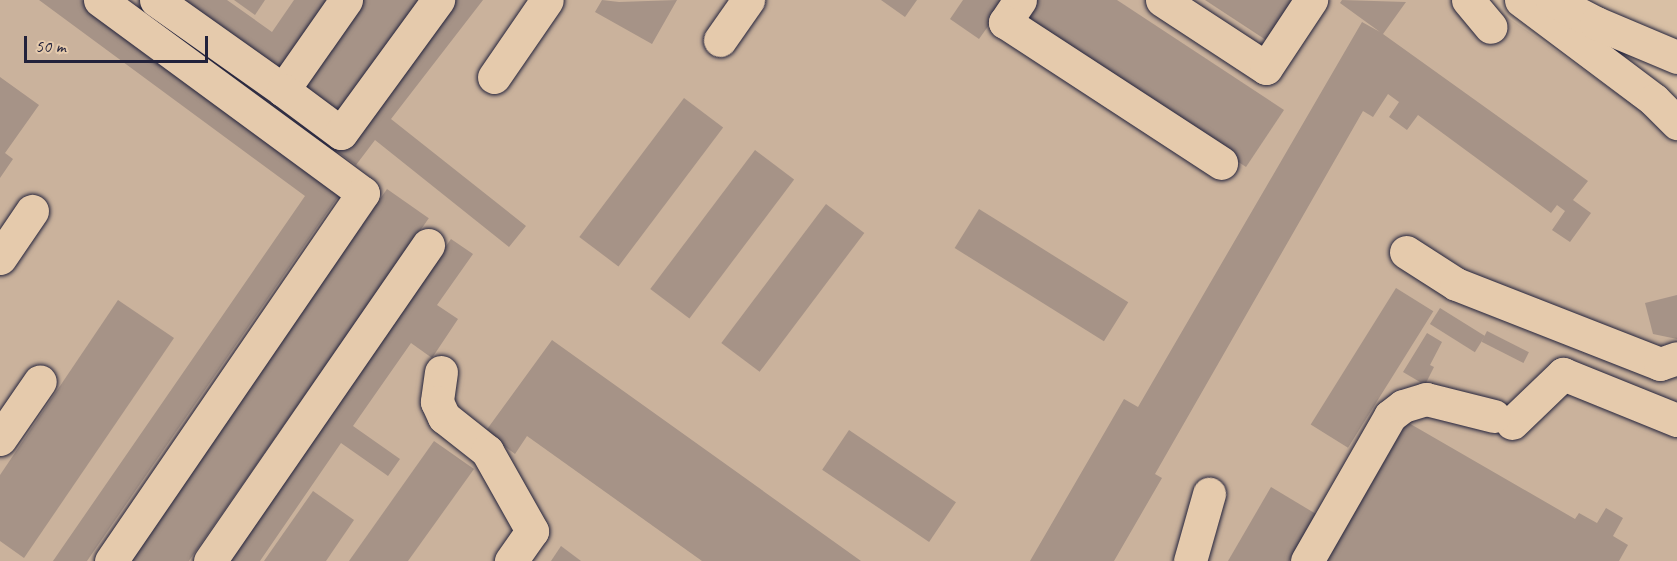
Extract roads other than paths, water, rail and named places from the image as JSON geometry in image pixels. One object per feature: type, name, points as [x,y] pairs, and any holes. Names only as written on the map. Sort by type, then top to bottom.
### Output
[{"type":"main road","points":[[100,0],[363,193],[111,561]]},
{"type":"main road","points":[[156,0],[341,133],[438,0]]},
{"type":"main road","points":[[283,90],[346,0]]},
{"type":"main road","points":[[494,77],[547,0]]},
{"type":"main road","points":[[720,40],[748,0]]},
{"type":"main road","points":[[1020,0],[1005,22],[1221,163]]},
{"type":"main road","points":[[1162,0],[1266,68],[1311,0]]},
{"type":"main road","points":[[1468,0],[1491,27]]},
{"type":"main road","points":[[1521,0],[1654,100],[1677,123]]},
{"type":"main road","points":[[1552,0],[1596,23],[1677,57]]},
{"type":"main road","points":[[0,258],[32,211]]},
{"type":"main road","points":[[210,561],[428,245]]},
{"type":"main road","points":[[1406,252],[1456,284],[1660,364],[1677,358]]},
{"type":"main road","points":[[441,372],[437,402],[444,417],[487,450],[532,531],[511,561]]},
{"type":"main road","points":[[1307,561],[1390,416],[1403,406],[1426,399],[1503,419],[1563,374],[1677,420]]},
{"type":"main road","points":[[0,439],[40,381]]},
{"type":"main road","points":[[1190,561],[1209,494]]}]
